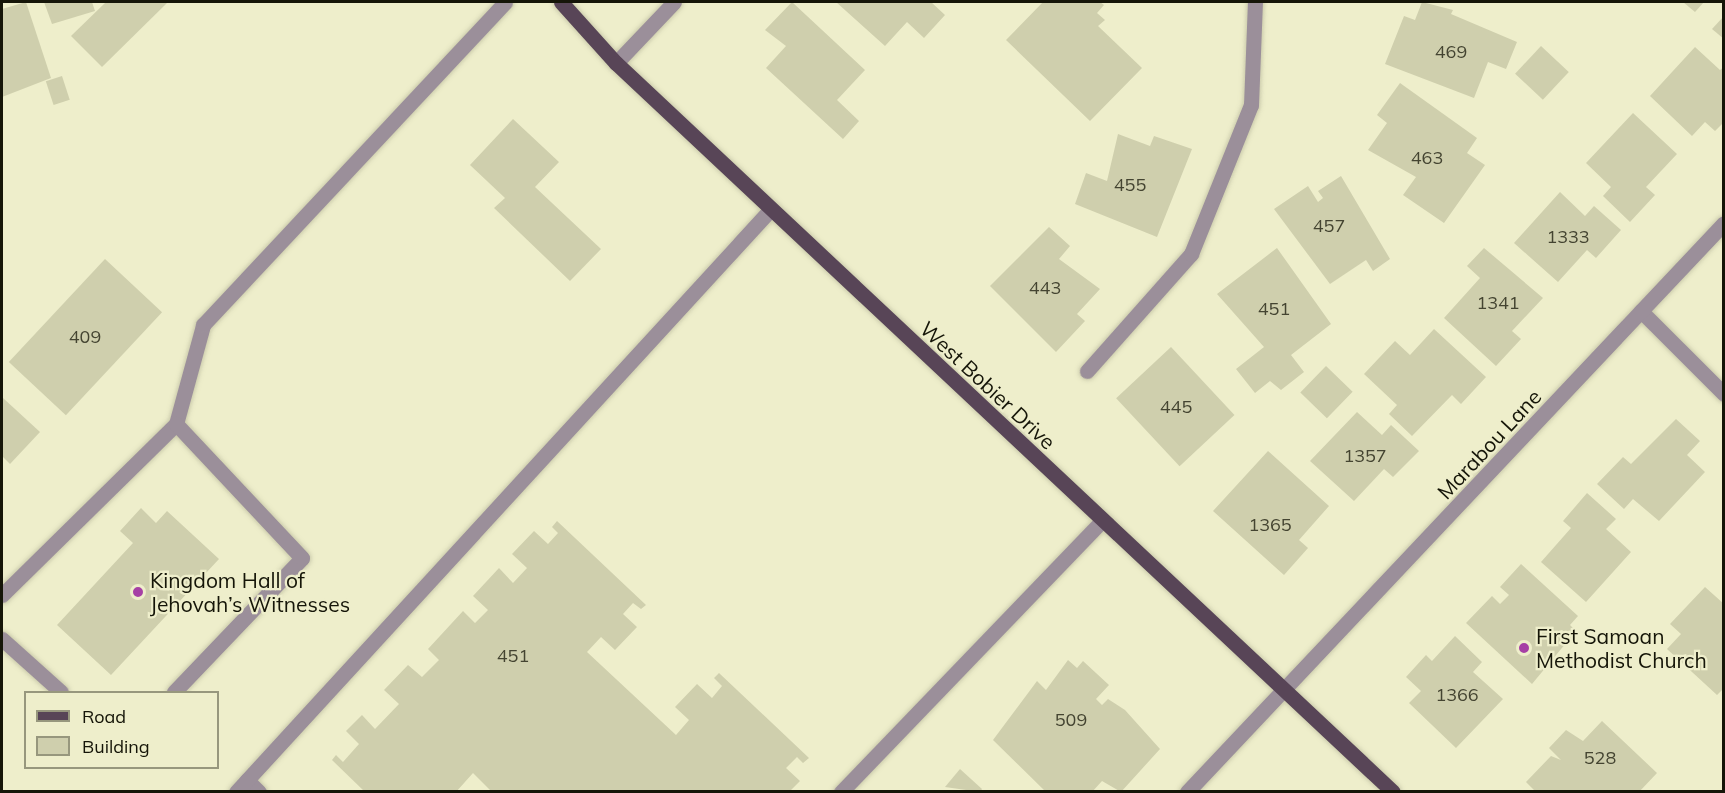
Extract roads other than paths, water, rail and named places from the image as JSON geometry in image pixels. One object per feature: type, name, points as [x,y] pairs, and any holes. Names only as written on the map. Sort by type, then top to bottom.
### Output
[{"type":"main road","name":"West Bobier Drive","points":[[561,2],[616,63],[1393,792]]},
{"type":"street","points":[[2,595],[176,424],[203,325],[506,2]]},
{"type":"street","points":[[616,63],[674,2]]},
{"type":"street","points":[[1087,371],[1191,254],[1251,105],[1256,2]]},
{"type":"street","points":[[259,792],[242,786],[771,209]]},
{"type":"street","name":"Marabou Lane","points":[[1187,792],[1285,693],[1724,223]]},
{"type":"street","points":[[1641,311],[1724,394]]},
{"type":"street","points":[[176,424],[302,558],[176,691]]},
{"type":"street","points":[[841,792],[1102,521]]},
{"type":"street","points":[[2,639],[59,691]]},
{"type":"place","name":"Kingdom Hall of Jehovah’s Witnesses","points":[[138,592]]},
{"type":"place","name":"First Samoan Methodist Church","points":[[1524,648]]}]
